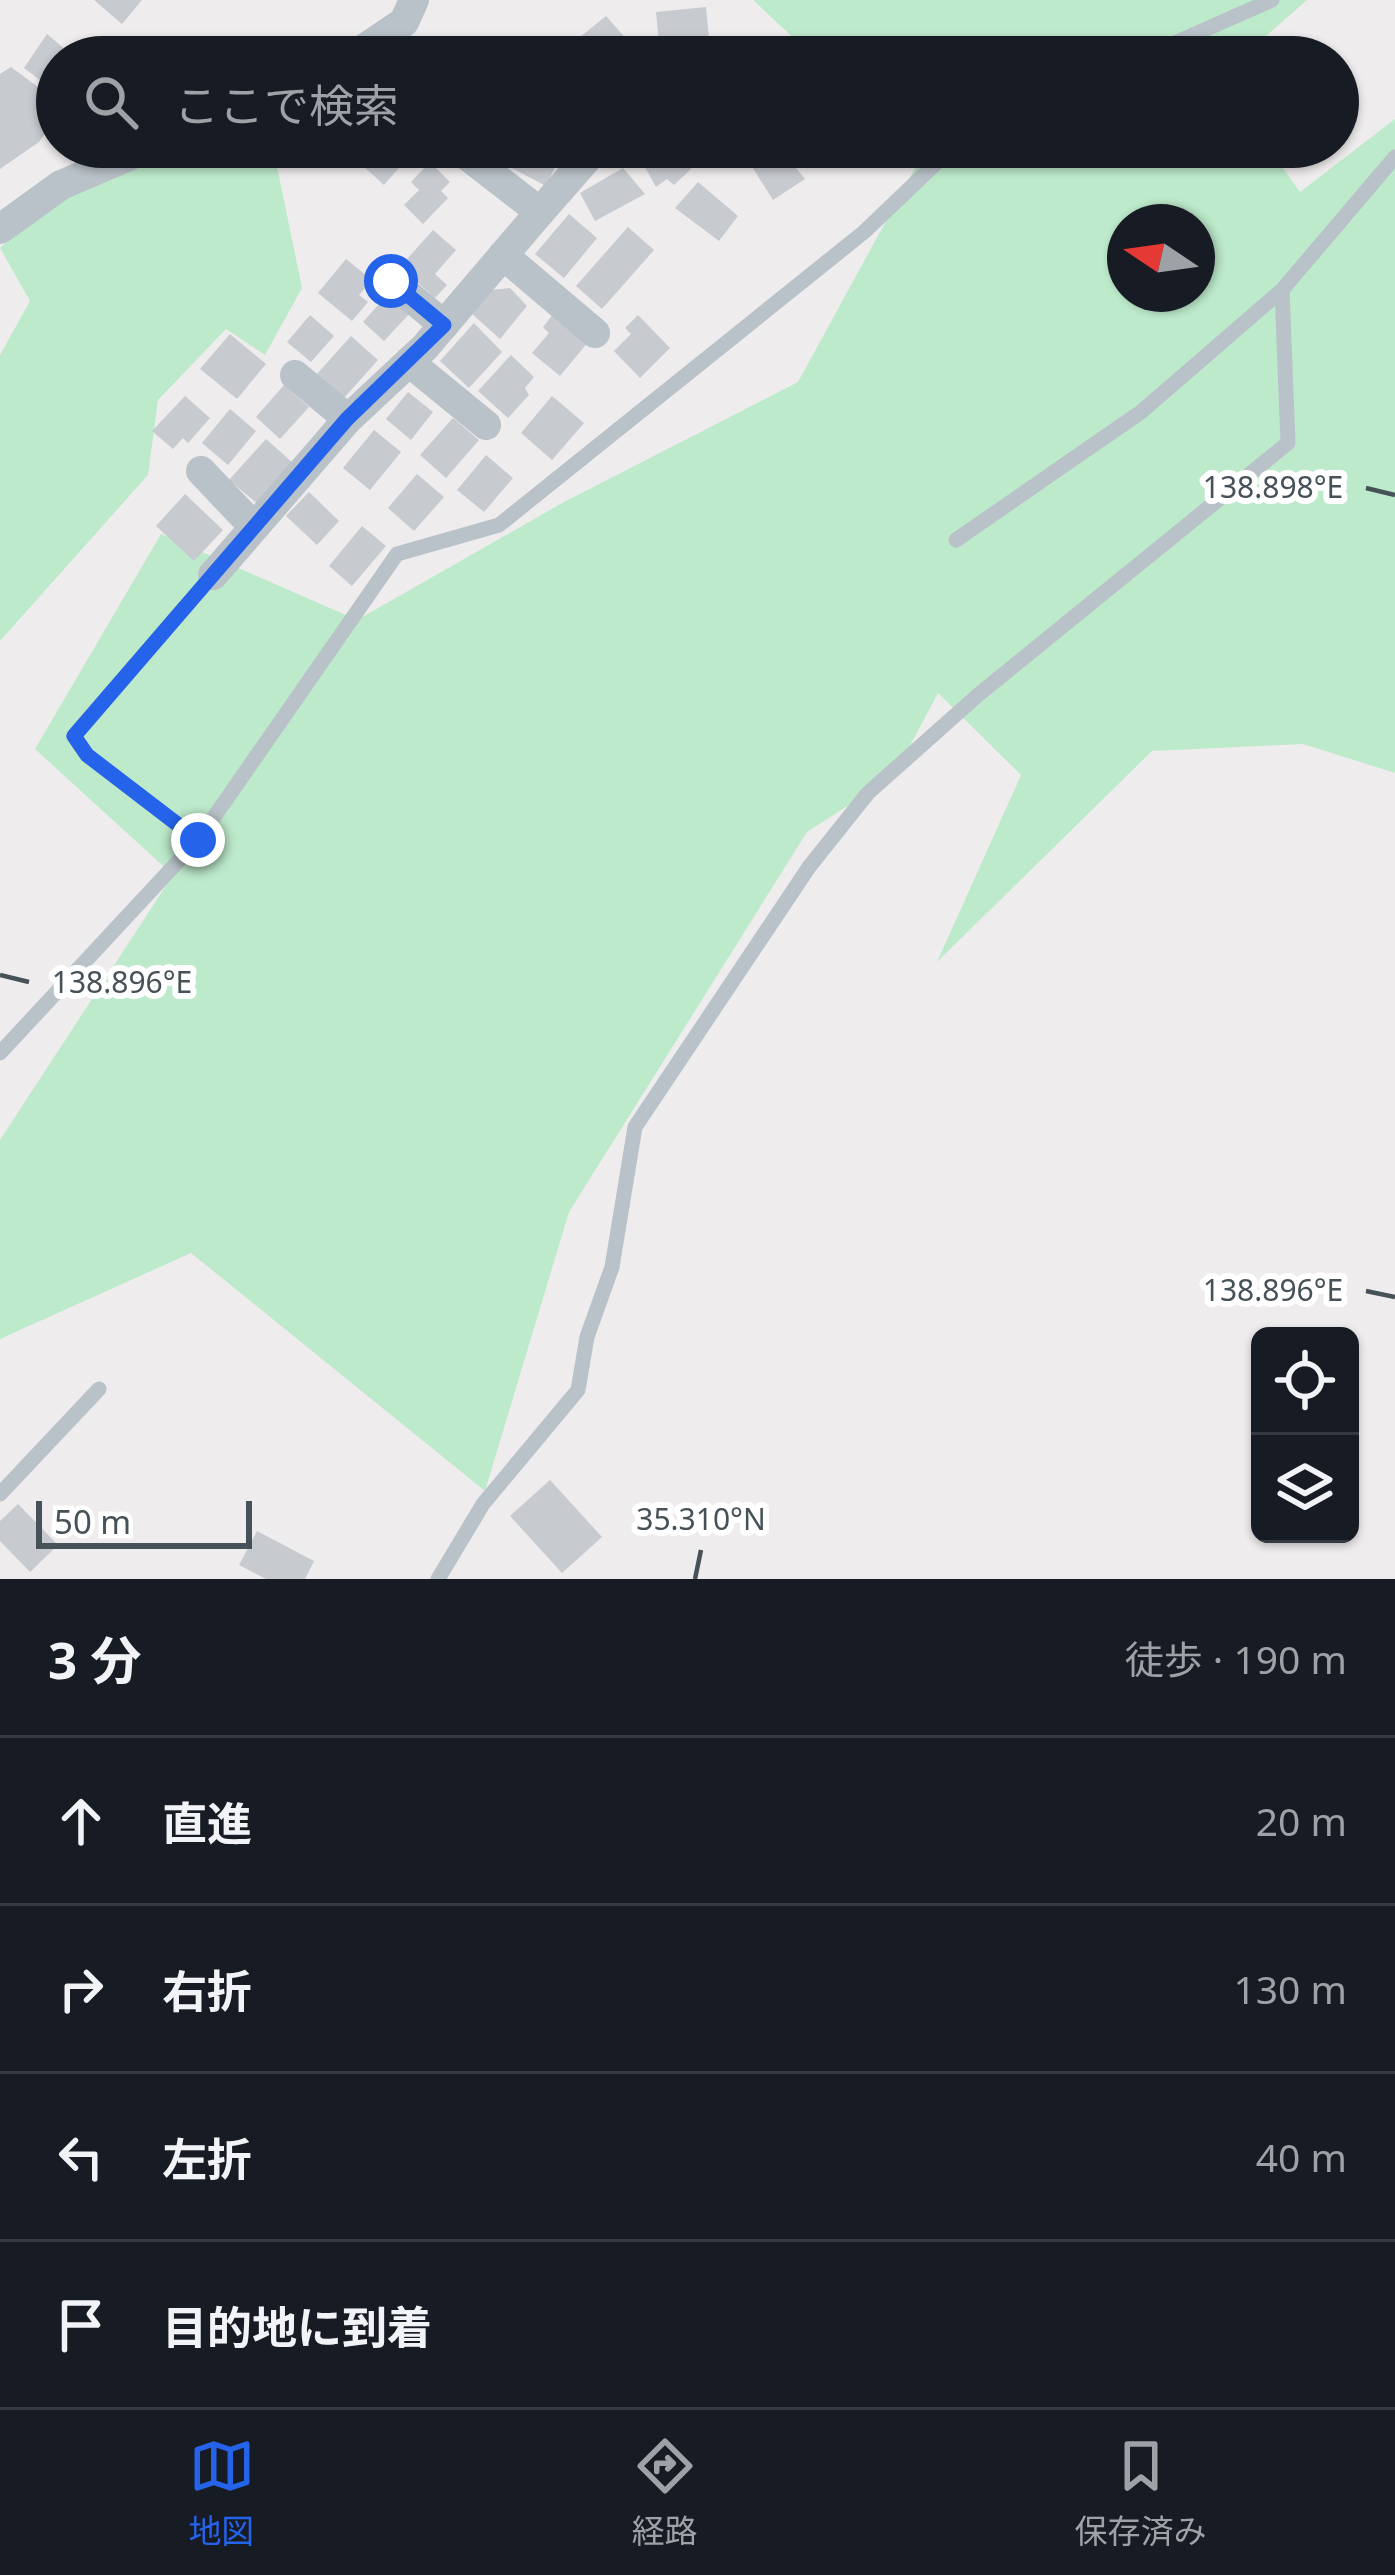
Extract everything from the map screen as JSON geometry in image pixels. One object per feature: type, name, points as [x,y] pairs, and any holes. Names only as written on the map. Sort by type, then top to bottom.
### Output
[{"type":"street","points":[[383,36],[404,22],[414,0]]},
{"type":"street","points":[[0,229],[61,185],[101,168]]},
{"type":"street","points":[[483,168],[540,212]]},
{"type":"street","points":[[213,575],[347,419],[444,325],[579,168]]},
{"type":"street","points":[[503,255],[595,333]]},
{"type":"street","points":[[391,281],[444,325]]},
{"type":"street","points":[[409,362],[486,425]]},
{"type":"street","points":[[295,375],[347,419]]},
{"type":"street","points":[[201,471],[254,527]]},
{"type":"lane","points":[[1191,36],[1272,0]]},
{"type":"lane","points":[[956,540],[1141,412],[1282,290],[1395,157]]},
{"type":"lane","points":[[0,1053],[198,840],[397,554],[499,525],[864,232],[931,168]]},
{"type":"lane","points":[[438,1579],[483,1504],[578,1390],[587,1337],[611,1267],[635,1127],[809,868],[868,793],[978,694],[1288,443],[1282,290]]},
{"type":"lane","points":[[198,840],[87,755],[74,736],[213,575]]},
{"type":"lane","points":[[0,1494],[99,1389]]},
{"type":"green space","points":[[753,0],[1307,0],[1266,36],[792,36]]},
{"type":"green space","points":[[1395,119],[1395,773],[1303,744],[1152,751],[937,962],[1021,775],[938,693],[894,776],[807,832],[569,1212],[485,1491],[191,1253],[0,1339],[0,1140],[173,875],[35,749],[161,534],[357,620],[564,502],[798,382],[915,168],[1283,168],[1300,192],[1331,168],[1359,168],[1359,147]]},
{"type":"green space","points":[[122,168],[277,168],[302,288],[265,355],[226,329],[158,400],[148,475],[0,641],[0,355],[30,301],[0,248],[81,188]]},
{"type":"building","points":[[94,0],[142,0],[122,24]]},
{"type":"building","points":[[706,7],[709,36],[658,36],[656,12]]},
{"type":"building","points":[[606,16],[624,36],[581,36]]},
{"type":"building","points":[[36,50],[36,77],[24,68]]},
{"type":"building","points":[[11,67],[36,85],[36,144],[0,169],[0,74]]},
{"type":"building","points":[[365,168],[399,168],[384,185]]},
{"type":"building","points":[[424,168],[436,168],[450,182],[441,191],[448,198],[423,224],[404,205],[419,190],[411,182]]},
{"type":"building","points":[[512,168],[555,168],[546,186]]},
{"type":"building","points":[[623,168],[645,194],[595,221],[580,193]]},
{"type":"building","points":[[646,168],[691,169],[674,185],[667,179],[656,187]]},
{"type":"building","points":[[753,168],[796,168],[805,179],[773,200]]},
{"type":"building","points":[[698,182],[738,216],[719,241],[675,208]]},
{"type":"building","points":[[569,214],[597,238],[564,278],[535,254]]},
{"type":"building","points":[[628,227],[654,250],[602,309],[576,286]]},
{"type":"building","points":[[433,230],[456,250],[435,274],[447,285],[435,298],[400,267]]},
{"type":"building","points":[[346,259],[372,280],[359,295],[368,302],[352,321],[318,293]]},
{"type":"building","points":[[510,288],[527,306],[500,339],[471,313],[491,290]]},
{"type":"building","points":[[388,294],[410,313],[384,341],[363,322]]},
{"type":"building","points":[[554,313],[589,341],[560,376],[532,353],[549,333],[543,327]]},
{"type":"building","points":[[310,315],[334,336],[311,362],[287,342]]},
{"type":"building","points":[[638,315],[670,348],[640,378],[614,351],[631,334],[625,328]]},
{"type":"building","points":[[474,323],[502,352],[469,388],[440,361]]},
{"type":"building","points":[[230,334],[266,364],[237,399],[200,369]]},
{"type":"building","points":[[351,336],[378,360],[344,398],[317,374]]},
{"type":"building","points":[[511,355],[534,377],[525,388],[529,395],[508,418],[478,391]]},
{"type":"building","points":[[284,385],[309,407],[280,439],[256,417]]},
{"type":"building","points":[[408,392],[433,412],[411,440],[386,419]]},
{"type":"building","points":[[185,396],[210,418],[188,443],[183,438],[173,449],[152,431]]},
{"type":"building","points":[[552,396],[584,423],[552,460],[521,433]]},
{"type":"building","points":[[230,409],[256,431],[228,465],[202,443]]},
{"type":"building","points":[[453,418],[479,440],[446,478],[420,455]]},
{"type":"building","points":[[374,430],[401,452],[370,490],[343,468]]},
{"type":"building","points":[[266,439],[293,463],[259,505],[229,480]]},
{"type":"building","points":[[486,455],[513,478],[484,512],[457,490]]},
{"type":"building","points":[[417,474],[444,497],[414,531],[388,508]]},
{"type":"building","points":[[309,492],[339,521],[317,545],[286,516]]},
{"type":"building","points":[[185,494],[223,530],[194,561],[156,526]]},
{"type":"building","points":[[362,526],[386,546],[352,586],[329,566]]},
{"type":"building","points":[[550,1480],[602,1537],[562,1573],[510,1516]]},
{"type":"building","points":[[18,1504],[58,1545],[30,1572],[0,1541],[0,1521]]},
{"type":"building","points":[[257,1531],[314,1561],[305,1579],[266,1579],[239,1565]]},
{"type":"route","points":[[198,840],[87,755],[74,736],[347,419],[444,325],[391,281]]}]
